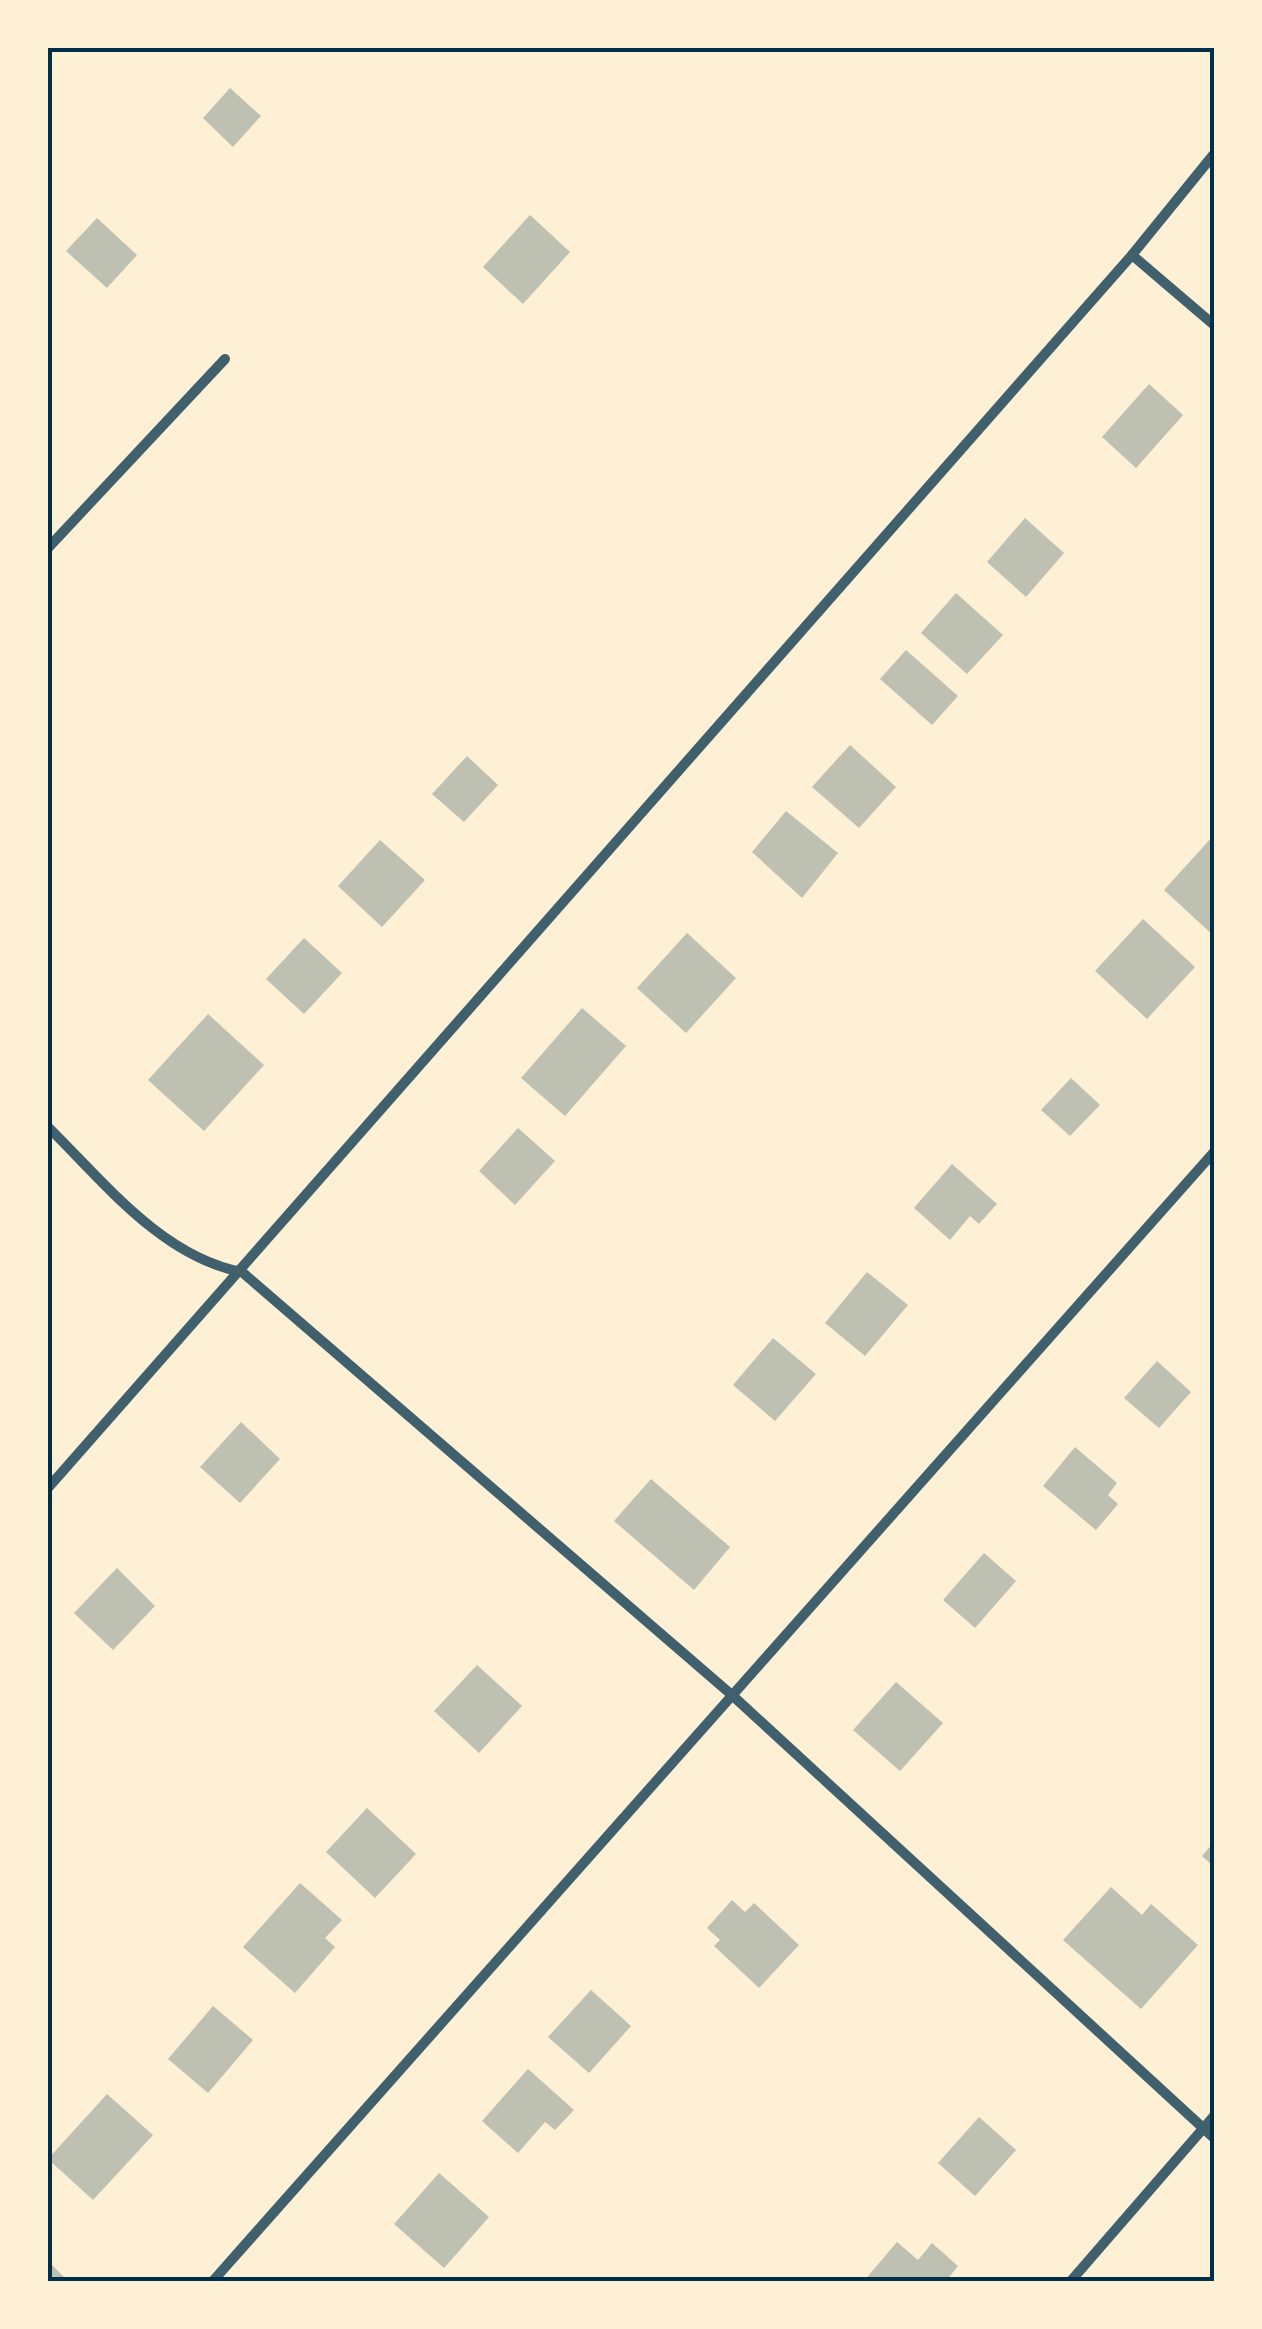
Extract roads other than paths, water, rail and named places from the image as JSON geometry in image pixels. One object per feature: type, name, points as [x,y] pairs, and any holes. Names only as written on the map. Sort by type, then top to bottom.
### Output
[{"type":"street","points":[[48,1488],[242,1272],[1132,255],[1214,154]]},
{"type":"street","points":[[1132,255],[1214,325]]},
{"type":"street","points":[[48,548],[224,358]]},
{"type":"street","points":[[48,1128],[142,1218],[192,1257],[242,1272],[733,1696],[1214,2138]]},
{"type":"street","points":[[212,2282],[1214,1152]]},
{"type":"street","points":[[1070,2282],[1214,2116]]}]
